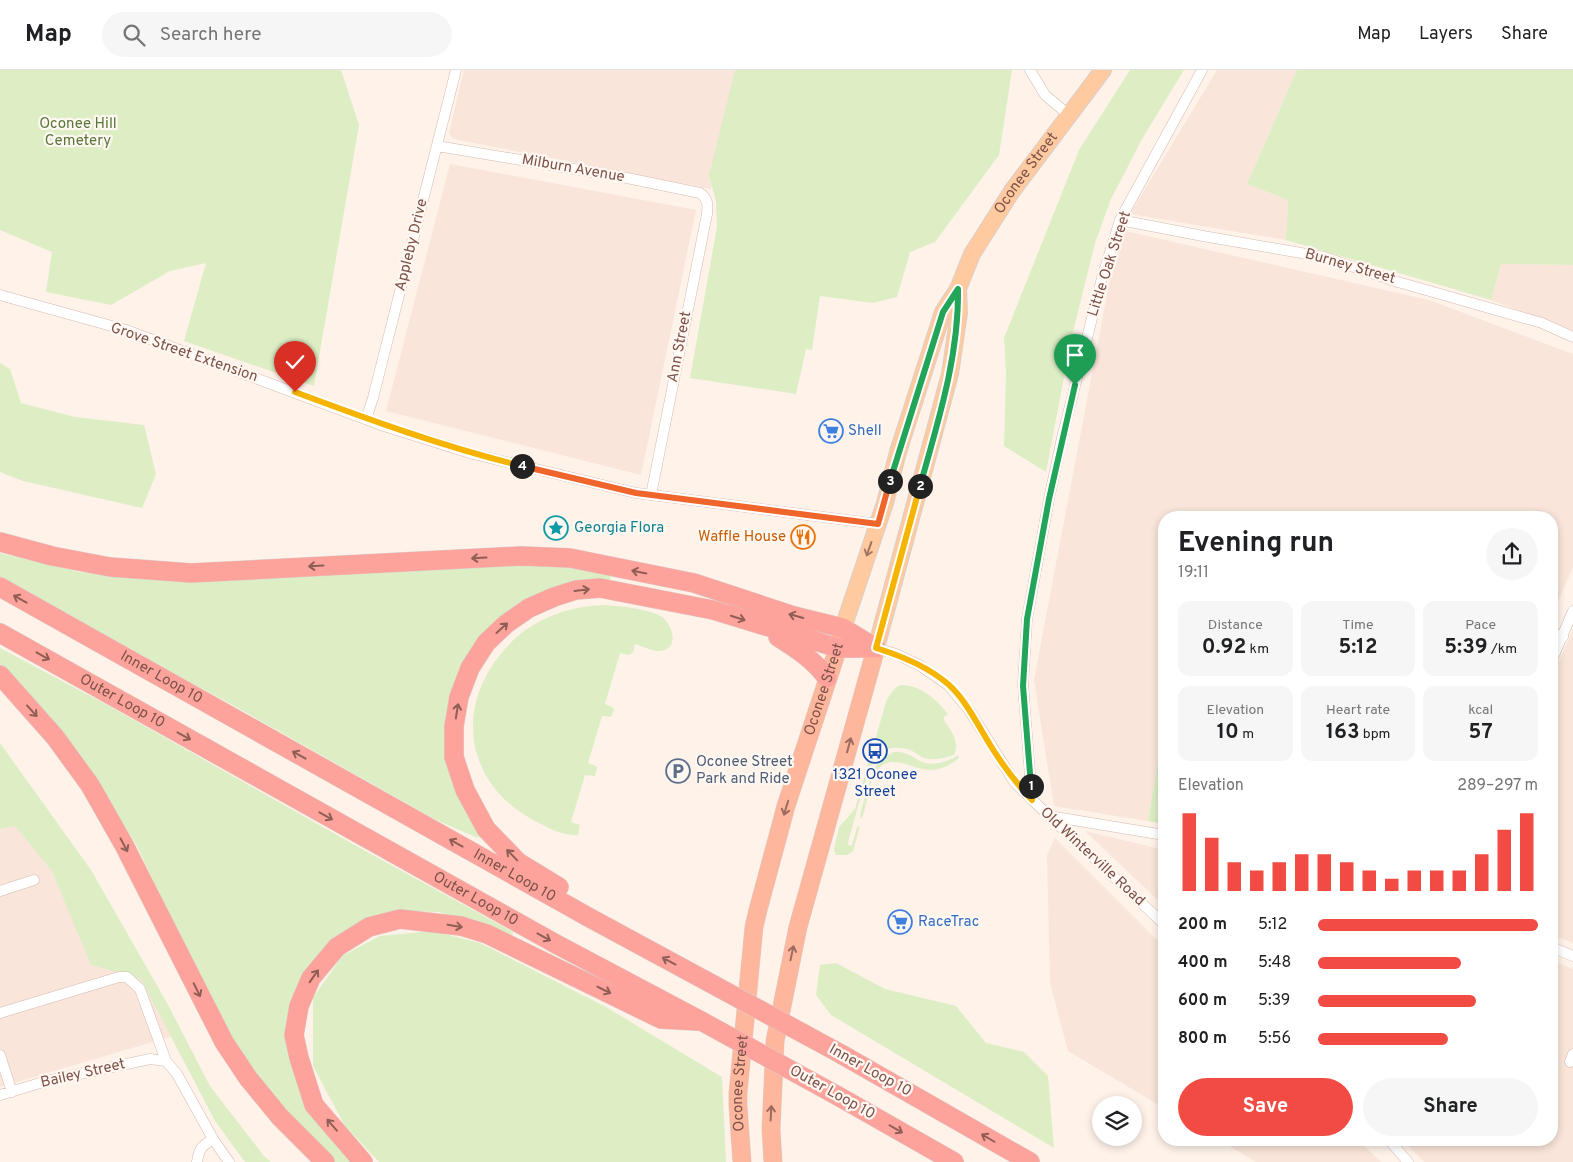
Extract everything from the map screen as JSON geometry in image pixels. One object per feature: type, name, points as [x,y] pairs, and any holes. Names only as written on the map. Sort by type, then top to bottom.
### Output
[{"type":"highway","points":[[0,542],[52,556],[110,567],[191,573],[521,556],[570,558],[694,583],[794,616],[843,628],[876,648]]},
{"type":"highway","name":"Inner Loop 10","points":[[0,587],[590,918],[841,1054],[1030,1162]]},
{"type":"highway","points":[[590,918],[564,890],[518,862],[486,829],[465,790],[454,757],[454,726],[459,697],[470,668],[486,643],[506,624],[529,608],[554,596],[576,590],[600,588],[713,610],[838,648],[876,648]]},
{"type":"highway","points":[[763,626],[802,652],[827,678]]},
{"type":"highway","name":"Oconee Street","points":[[742,1162],[738,1092],[754,928],[786,806],[843,628]]},
{"type":"highway","name":"Outer Loop 10","points":[[0,633],[556,944],[703,1022],[954,1162]]},
{"type":"highway","name":"Oconee Street","points":[[773,1162],[771,1129],[775,1042],[789,967],[798,926],[876,648]]},
{"type":"highway","points":[[0,675],[55,737],[90,785],[124,845],[220,1034],[243,1071],[280,1117],[325,1162]]},
{"type":"highway","points":[[364,1162],[314,1104],[299,1058],[294,1035],[299,1006],[311,978],[337,947],[369,927],[400,919],[461,926],[487,934],[661,1019],[703,1022]]},
{"type":"main road","name":"Oconee Street","points":[[843,628],[878,524],[898,452],[943,312],[958,289],[972,254],[1012,191],[1103,70]]},
{"type":"main road","name":"Oconee Street","points":[[876,648],[950,374],[958,313],[958,289]]},
{"type":"street","name":"Appleby Drive","points":[[366,419],[456,70]]},
{"type":"street","points":[[1030,70],[1045,95],[1070,116]]},
{"type":"street","name":"Little Oak Street","points":[[1032,800],[1023,686],[1027,619],[1062,438],[1102,278],[1120,220],[1202,70]]},
{"type":"street","name":"Milburn Avenue","points":[[437,146],[632,179],[700,193],[707,200]]},
{"type":"street","name":"Ann Street","points":[[651,495],[707,214],[707,200]]},
{"type":"street","name":"Burney Street","points":[[1120,220],[1324,257],[1398,282],[1542,323],[1573,337]]},
{"type":"street","name":"Grove Street Extension","points":[[0,295],[126,330],[366,419],[473,454],[651,495],[878,524]]},
{"type":"street","points":[[1558,646],[1573,611]]},
{"type":"street","points":[[1558,635],[1562,637]]},
{"type":"street","name":"Old Winterville Road","points":[[876,648],[919,664],[948,685],[969,710],[1008,773],[1032,800],[1158,918]]},
{"type":"street","points":[[1049,816],[1158,834]]},
{"type":"street","points":[[0,891],[34,880]]},
{"type":"street","points":[[1558,950],[1573,956]]},
{"type":"street","points":[[0,1013],[119,977],[127,977],[140,989],[166,1060],[177,1074],[213,1139],[229,1162]]},
{"type":"street","points":[[0,1055],[12,1092]]},
{"type":"street","name":"Bailey Street","points":[[0,1095],[47,1081],[150,1059],[166,1060]]},
{"type":"street","points":[[197,1162],[202,1146],[213,1139]]},
{"type":"street","points":[[1394,1146],[1408,1162]]},
{"type":"shaded area","points":[[464,70],[738,70],[711,189],[453,139],[449,133]]},
{"type":"shaded area","points":[[1217,70],[1297,70],[1247,184],[1288,200],[1286,240],[1130,214]]},
{"type":"shaded area","points":[[450,164],[696,210],[641,475],[386,411]]},
{"type":"shaded area","points":[[1125,231],[1429,300],[1573,354],[1573,567],[1558,602],[1558,511],[1158,511],[1158,760],[1148,821],[1054,806],[1034,680],[1109,284]]},
{"type":"shaded area","points":[[1501,264],[1573,265],[1573,332],[1491,300]]},
{"type":"shaded area","points":[[1573,630],[1573,943],[1558,937],[1558,663]]},
{"type":"shaded area","points":[[0,763],[127,949],[176,1035],[0,1087]]},
{"type":"shaded area","points":[[1085,831],[1158,849],[1158,900]]},
{"type":"shaded area","points":[[1055,838],[1158,941],[1158,1104],[1068,1051],[1050,983],[1047,855]]},
{"type":"shaded area","points":[[1558,963],[1573,969],[1573,1162],[1424,1162],[1408,1146],[1558,1146]]},
{"type":"shaded area","points":[[1229,1146],[1364,1146],[1381,1162],[1256,1162]]},
{"type":"green space","name":"Oconee Hill Cemetery","points":[[0,70],[341,70],[359,125],[314,386],[184,341],[206,263],[170,271],[111,305],[46,292],[52,252],[0,230]]},
{"type":"green space","points":[[735,70],[1012,70],[999,155],[935,242],[910,252],[897,297],[873,303],[820,296],[812,350],[806,349],[796,394],[690,378],[717,227],[716,201],[709,176]]},
{"type":"green space","points":[[1130,70],[1184,70],[1142,139],[1111,199],[1095,243],[1071,340],[1046,472],[1004,446],[1006,372],[1004,338],[1079,150]]},
{"type":"green space","points":[[1297,70],[1573,70],[1573,265],[1501,264],[1491,300],[1286,240],[1288,200],[1247,184]]},
{"type":"green space","points":[[0,363],[10,369],[21,403],[75,417],[144,425],[156,474],[142,508],[23,481],[0,472]]},
{"type":"green space","points":[[0,553],[80,572],[188,582],[523,562],[611,571],[610,581],[559,587],[518,604],[483,637],[445,733],[451,778],[466,812],[480,834],[478,838],[436,820],[0,577]]},
{"type":"green space","points":[[602,605],[638,609],[659,615],[668,623],[673,640],[667,649],[661,651],[651,650],[635,644],[633,652],[629,655],[620,653],[605,704],[614,710],[611,717],[602,716],[588,763],[597,768],[595,776],[585,775],[571,822],[580,825],[578,835],[573,835],[556,831],[535,821],[513,806],[495,789],[483,769],[475,747],[473,724],[476,701],[485,677],[500,655],[521,633],[538,622],[556,614],[583,607]]},
{"type":"green space","points":[[0,648],[111,707],[513,932],[512,939],[502,933],[439,912],[401,911],[362,921],[315,958],[294,994],[287,1035],[315,1114],[350,1162],[335,1162],[325,1154],[266,1090],[238,1049],[171,918],[137,846],[85,762],[31,696],[0,664]]},
{"type":"green space","points":[[901,685],[921,690],[938,703],[948,714],[944,717],[944,720],[952,732],[956,750],[954,755],[939,759],[928,759],[910,750],[899,748],[887,749],[881,753],[871,768],[858,806],[848,845],[852,845],[857,827],[860,826],[853,851],[847,855],[836,855],[834,849],[839,827],[855,809],[887,699],[896,687]]},
{"type":"green space","points":[[0,743],[91,870],[167,1003],[210,1086],[264,1156],[271,1162],[245,1162],[215,1121],[141,979],[91,965],[52,871],[15,826],[0,829]]},
{"type":"green space","points":[[894,752],[904,753],[930,764],[945,762],[958,755],[959,758],[945,767],[934,770],[894,762],[882,766],[873,777],[861,819],[860,815],[875,768],[881,758]]},
{"type":"green space","points":[[1158,760],[1158,823],[1148,821]]},
{"type":"green space","points":[[432,931],[480,943],[606,1007],[722,1077],[726,1162],[379,1162],[345,1126],[313,1066],[313,998],[342,956],[380,936]]},
{"type":"green space","points":[[836,963],[885,989],[956,1006],[986,1043],[1024,1052],[1048,1076],[1054,1148],[831,1015],[816,995],[820,965]]},
{"type":"place","name":"Shell","points":[[831,431]]},
{"type":"place","name":"Georgia Flora","points":[[556,528]]},
{"type":"place","name":"Waffle House","points":[[803,537]]},
{"type":"place","name":"1321 Oconee Street","points":[[875,751]]},
{"type":"place","name":"Oconee Street Park and Ride","points":[[678,771]]},
{"type":"place","name":"RaceTrac","points":[[900,922]]},
{"type":"route","points":[[295,392],[384,426],[473,454],[636,493],[878,524],[898,452],[943,312],[958,289],[958,313],[950,374],[876,648],[919,664],[948,685],[969,710],[1008,773],[1032,800],[1023,686],[1027,619],[1049,499],[1075,385]]}]
